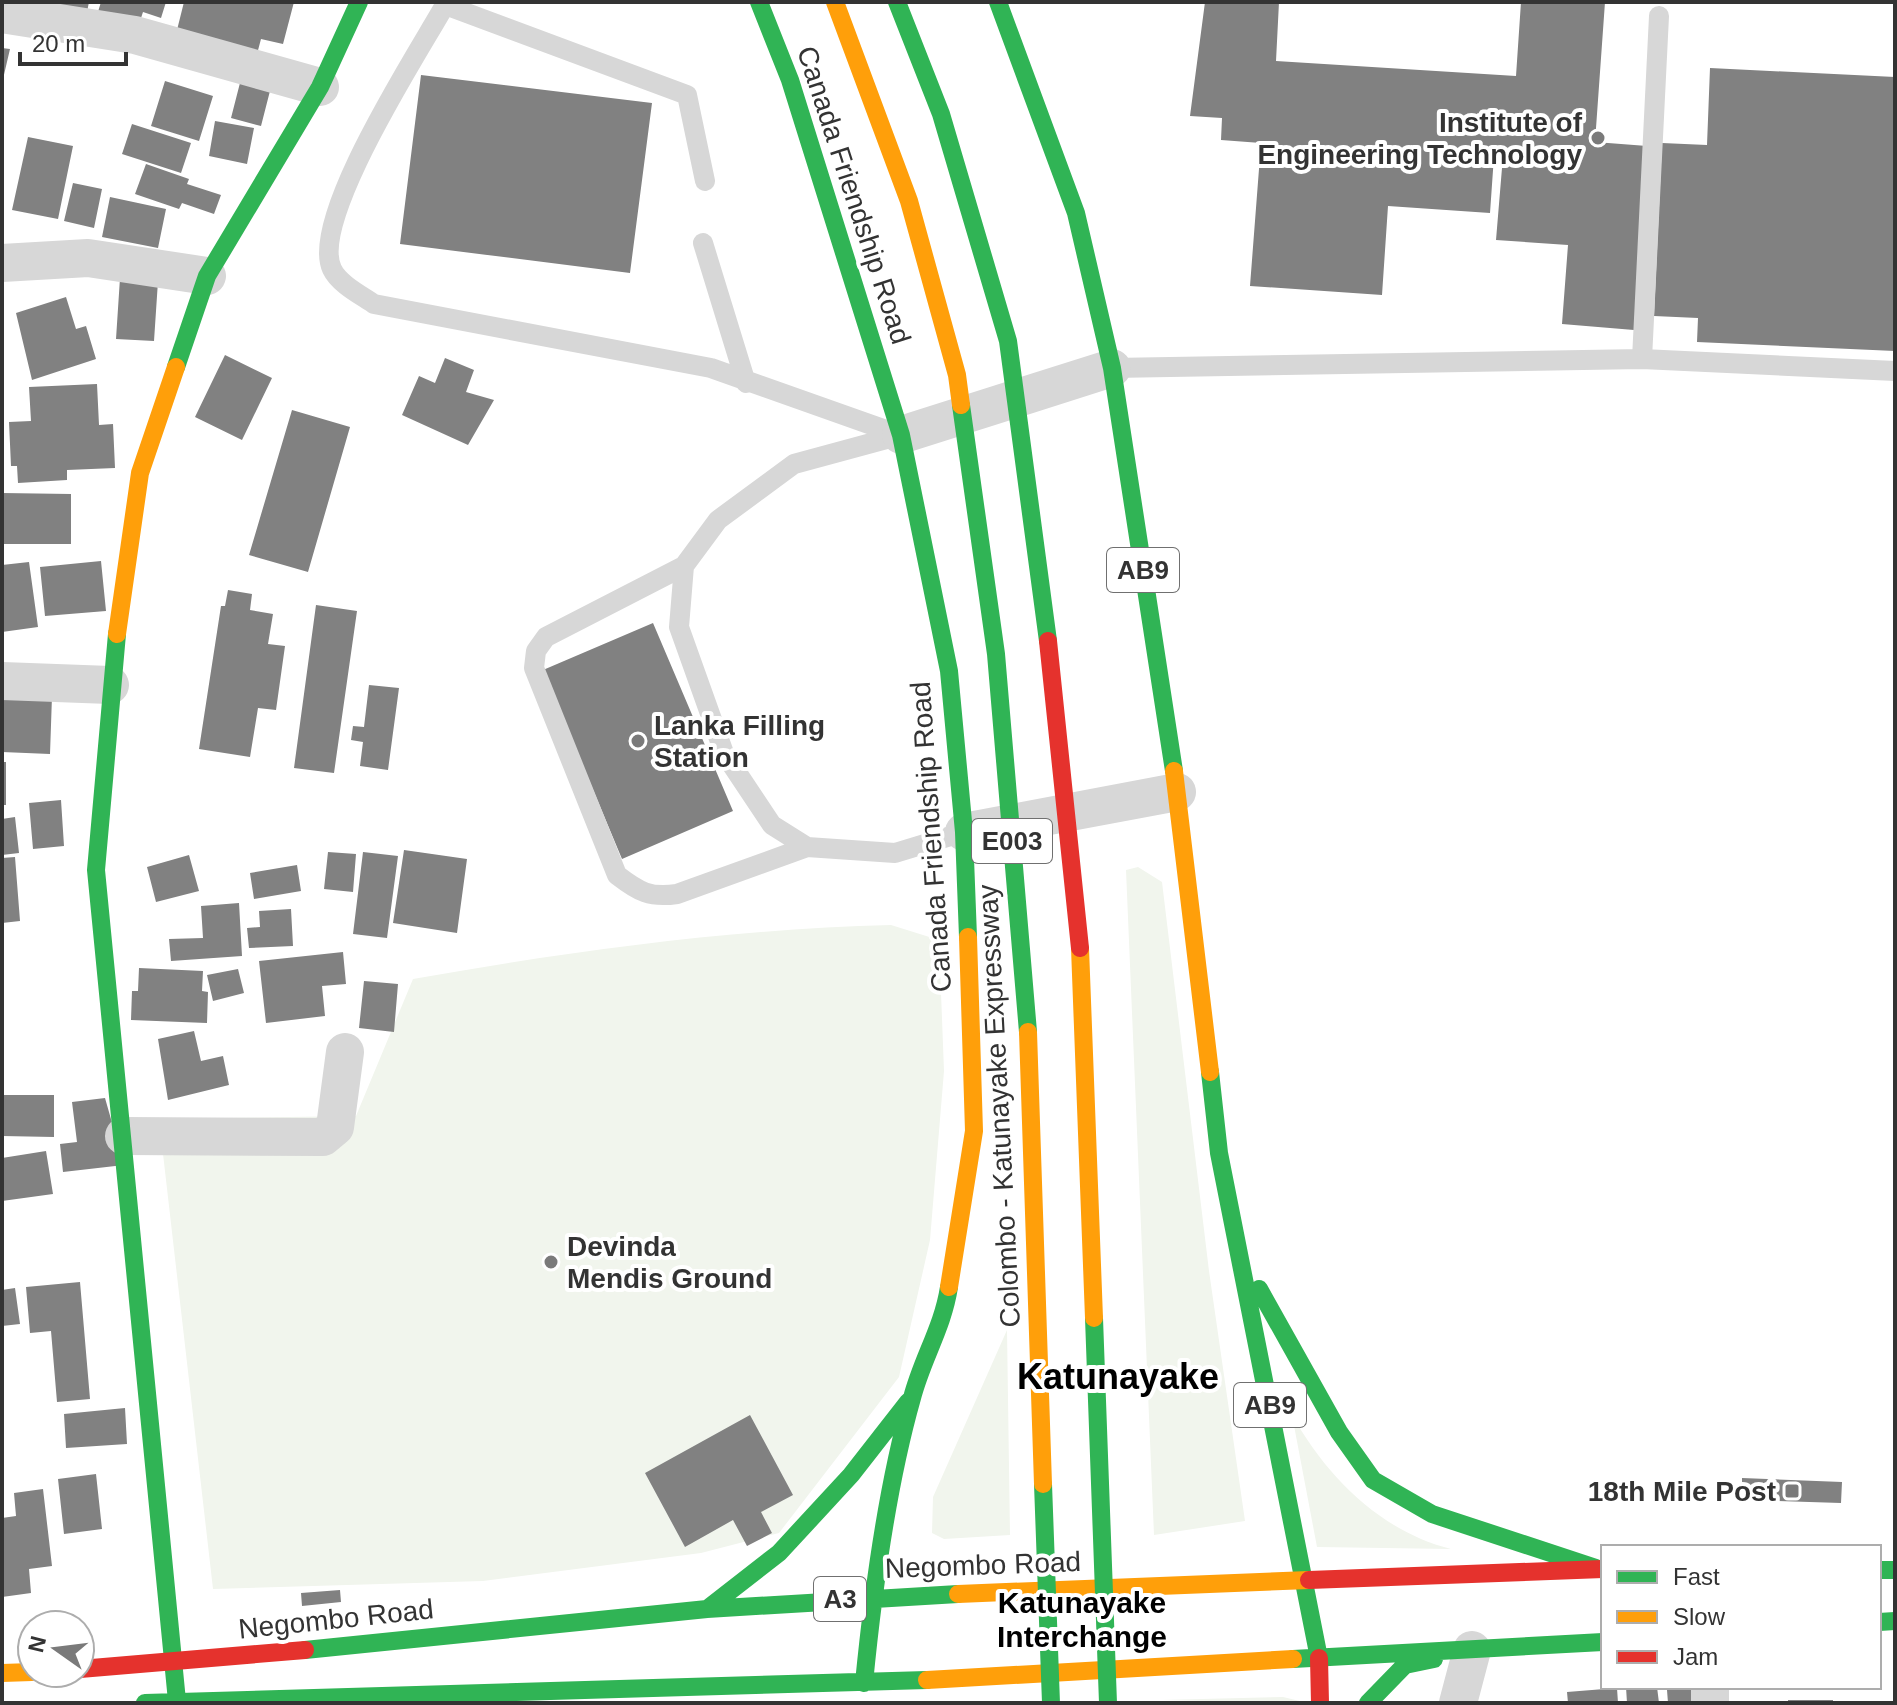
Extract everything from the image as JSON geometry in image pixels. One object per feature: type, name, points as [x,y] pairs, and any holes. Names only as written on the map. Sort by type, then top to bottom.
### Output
[{"type":"main road","points":[[177,1701],[96,870],[110,685],[140,473],[207,276],[320,87],[359,2]]},
{"type":"main road","name":"Canada Friendship Road","points":[[759,2],[790,80],[901,435],[949,671],[964,832],[974,1131],[945,1315],[912,1396],[872,1597],[864,1683],[866,1703]]},
{"type":"main road","name":"Colombo - Katunayake Expressway","points":[[835,2],[909,201],[957,375],[996,654],[1027,1008],[1051,1703]]},
{"type":"main road","name":"E003","points":[[897,2],[941,114],[1008,341],[1049,652],[1079,923],[1108,1703]]},
{"type":"main road","name":"AB9","points":[[998,2],[1076,213],[1112,368],[1177,792],[1219,1153],[1319,1658]]},
{"type":"main road","points":[[1219,1153],[1252,1276],[1339,1432],[1373,1480],[1432,1514],[1601,1569]]},
{"type":"main road","points":[[707,1609],[779,1553],[851,1475],[912,1396]]},
{"type":"main road","name":"Negombo Road","points":[[96,1668],[173,1664],[707,1609],[872,1597],[1601,1569]]},
{"type":"main road","points":[[145,1703],[631,1696],[1601,1642]]},
{"type":"main road","points":[[1368,1703],[1405,1665],[1472,1650]]},
{"type":"main road","points":[[1319,1658],[1320,1703]]},
{"type":"main road","points":[[631,1696],[695,1703]]},
{"type":"street","points":[[2,14],[135,35],[320,87]]},
{"type":"street","points":[[2,263],[88,258],[207,276]]},
{"type":"street","points":[[901,435],[1112,368]]},
{"type":"street","points":[[2,681],[110,685]]},
{"type":"street","points":[[964,832],[1177,792]]},
{"type":"street","points":[[124,1136],[323,1137],[335,1127],[345,1052]]},
{"type":"street","points":[[1458,1703],[1472,1650]]},
{"type":"lane","points":[[705,181],[687,95],[446,4],[357,160],[328,242],[332,270],[345,284],[374,304],[711,368],[746,383],[901,435]]},
{"type":"lane","points":[[1642,359],[1659,16]]},
{"type":"lane","points":[[703,243],[746,383]]},
{"type":"lane","points":[[1112,368],[1642,359],[1895,371]]},
{"type":"lane","points":[[901,435],[794,464],[718,520],[684,566],[546,637],[536,651],[534,668],[617,875],[643,895],[658,897],[677,894],[807,847],[895,853],[964,832]]},
{"type":"lane","points":[[684,566],[679,627],[724,753],[772,825],[807,847]]},
{"type":"shaded area","points":[[1138,867],[1162,882],[1209,1271],[1245,1521],[1154,1535],[1126,870]]},
{"type":"shaded area","name":"Devinda Mendis Ground","points":[[891,925],[939,940],[944,1071],[930,1240],[899,1377],[779,1533],[701,1553],[483,1581],[213,1589],[159,1119],[356,1116],[413,979],[532,959],[711,936]]},
{"type":"shaded area","points":[[1007,1330],[1010,1535],[944,1539],[932,1533],[933,1497]]},
{"type":"shaded area","points":[[1292,1415],[1322,1460],[1358,1498],[1401,1529],[1451,1549],[1317,1547]]},
{"type":"shaded area","points":[[1283,1697],[1308,1703],[1161,1700]]},
{"type":"building","points":[[60,2],[89,2],[86,17],[58,11]]},
{"type":"building","points":[[101,2],[166,2],[161,18],[143,12],[138,27],[97,15]]},
{"type":"building","points":[[184,2],[294,2],[283,44],[261,39],[257,54],[176,34]]},
{"type":"building","points":[[1205,2],[1279,2],[1276,61],[1516,76],[1521,2],[1605,2],[1595,142],[1647,146],[1634,330],[1562,324],[1568,245],[1496,240],[1503,156],[1494,156],[1490,213],[1388,206],[1382,295],[1250,286],[1261,143],[1221,140],[1222,118],[1190,116]]},
{"type":"building","points":[[2,48],[10,49],[3,79],[2,79]]},
{"type":"building","points":[[1710,68],[1895,77],[1895,351],[1697,342],[1698,318],[1654,316],[1662,143],[1707,145]]},
{"type":"building","points":[[421,75],[652,103],[630,273],[400,244]]},
{"type":"building","points":[[241,79],[271,87],[261,126],[231,118]]},
{"type":"building","points":[[165,81],[213,96],[199,141],[151,126]]},
{"type":"building","points":[[215,121],[254,128],[247,164],[209,156]]},
{"type":"building","points":[[132,124],[191,143],[181,173],[122,154]]},
{"type":"building","points":[[28,137],[73,146],[58,219],[12,210]]},
{"type":"building","points":[[146,164],[189,179],[187,184],[221,195],[214,214],[182,203],[179,209],[135,194]]},
{"type":"building","points":[[73,183],[102,189],[94,228],[64,221]]},
{"type":"building","points":[[110,197],[166,209],[158,248],[102,237]]},
{"type":"building","points":[[120,278],[158,281],[154,341],[116,339]]},
{"type":"building","points":[[66,297],[76,329],[86,326],[96,359],[32,380],[16,313]]},
{"type":"building","points":[[225,355],[272,378],[242,440],[195,417]]},
{"type":"building","points":[[445,358],[474,370],[466,392],[494,400],[468,445],[402,415],[419,376],[435,383]]},
{"type":"building","points":[[97,384],[99,425],[113,424],[115,468],[67,470],[67,480],[18,483],[17,466],[11,466],[9,422],[31,421],[29,387]]},
{"type":"building","points":[[292,410],[350,427],[308,572],[249,555]]},
{"type":"building","points":[[2,493],[71,494],[71,544],[2,544]]},
{"type":"building","points":[[101,561],[106,611],[45,616],[40,567]]},
{"type":"building","points":[[29,562],[38,627],[2,632],[2,565]]},
{"type":"building","points":[[228,590],[252,594],[250,610],[273,614],[268,644],[285,646],[276,710],[258,708],[250,757],[199,749],[221,606],[225,606]]},
{"type":"building","points":[[316,605],[357,611],[334,773],[294,768]]},
{"type":"building","name":"Lanka Filling Station","points":[[653,623],[733,811],[622,859],[543,670]]},
{"type":"building","points":[[369,685],[399,688],[388,770],[360,766],[363,742],[351,740],[353,726],[364,727]]},
{"type":"building","points":[[2,694],[52,696],[50,754],[2,752]]},
{"type":"building","points":[[2,762],[6,762],[6,805],[2,805]]},
{"type":"building","points":[[61,800],[64,846],[33,849],[29,803]]},
{"type":"building","points":[[15,817],[19,853],[2,855],[2,819]]},
{"type":"building","points":[[404,850],[467,859],[457,933],[393,923]]},
{"type":"building","points":[[328,852],[356,854],[353,892],[324,889]]},
{"type":"building","points":[[363,852],[398,856],[387,938],[353,934]]},
{"type":"building","points":[[189,855],[199,891],[156,902],[147,867]]},
{"type":"building","points":[[15,857],[20,921],[2,923],[2,858]]},
{"type":"building","points":[[297,865],[301,891],[254,899],[250,873]]},
{"type":"building","points":[[239,903],[242,956],[171,961],[169,939],[203,938],[201,906]]},
{"type":"building","points":[[291,909],[293,946],[249,948],[247,928],[260,927],[259,911]]},
{"type":"building","points":[[343,952],[346,984],[322,986],[325,1016],[266,1023],[259,961]]},
{"type":"building","points":[[139,968],[203,971],[202,991],[208,992],[207,1023],[131,1020],[132,991],[138,991]]},
{"type":"building","points":[[238,969],[244,993],[213,1001],[207,975]]},
{"type":"building","points":[[364,981],[398,984],[394,1032],[359,1028]]},
{"type":"building","points":[[194,1031],[201,1061],[223,1056],[229,1085],[168,1100],[158,1039]]},
{"type":"building","points":[[2,1095],[54,1095],[54,1137],[2,1136]]},
{"type":"building","points":[[105,1098],[124,1165],[63,1172],[60,1144],[77,1142],[72,1102]]},
{"type":"building","points":[[46,1151],[53,1194],[2,1201],[2,1158]]},
{"type":"building","points":[[80,1282],[90,1399],[57,1402],[51,1331],[30,1333],[26,1287]]},
{"type":"building","points":[[15,1288],[20,1324],[2,1326],[2,1290]]},
{"type":"building","points":[[125,1408],[127,1444],[66,1448],[64,1414]]},
{"type":"building","points":[[750,1415],[793,1495],[761,1512],[772,1533],[747,1546],[733,1520],[685,1547],[645,1473]]},
{"type":"building","points":[[96,1474],[102,1529],[64,1534],[58,1479]]},
{"type":"building","name":"18th Mile Post","points":[[1742,1478],[1842,1482],[1841,1503],[1742,1500]]},
{"type":"building","points":[[43,1489],[52,1566],[29,1569],[31,1593],[2,1597],[2,1518],[16,1516],[14,1493]]},
{"type":"building","points":[[340,1590],[341,1602],[302,1606],[301,1593]]},
{"type":"building","points":[[1617,1689],[1618,1703],[1568,1703],[1567,1692]]},
{"type":"building","points":[[1626,1689],[1657,1689],[1659,1703],[1627,1703]]},
{"type":"building","points":[[1704,1689],[1705,1703],[1668,1703],[1667,1690]]},
{"type":"building","points":[[1788,1700],[1833,1700],[1833,1703],[1788,1703]]},
{"type":"traffic: fast","points":[[176,367],[207,276],[320,87],[359,2]]},
{"type":"traffic: fast","points":[[759,2],[790,80],[901,435],[949,671],[964,832],[968,937]]},
{"type":"traffic: fast","points":[[897,2],[941,114],[1008,341],[1048,641]]},
{"type":"traffic: fast","points":[[998,2],[1076,213],[1112,368],[1174,771]]},
{"type":"traffic: fast","points":[[961,405],[996,654],[1028,1032]]},
{"type":"traffic: fast","points":[[117,634],[96,870],[177,1701]]},
{"type":"traffic: fast","points":[[1210,1072],[1219,1153],[1319,1658]]},
{"type":"traffic: fast","points":[[864,1683],[895,1467],[916,1384],[942,1316],[949,1287]]},
{"type":"traffic: fast","points":[[1259,1289],[1339,1432],[1373,1480],[1432,1514],[1596,1568]]},
{"type":"traffic: fast","points":[[1094,1318],[1108,1703]]},
{"type":"traffic: fast","points":[[707,1609],[779,1553],[851,1475],[908,1402]]},
{"type":"traffic: fast","points":[[1043,1484],[1051,1703]]},
{"type":"traffic: fast","points":[[1881,1570],[1895,1570]]},
{"type":"traffic: fast","points":[[305,1650],[707,1609],[958,1594]]},
{"type":"traffic: fast","points":[[1881,1622],[1895,1621]]},
{"type":"traffic: fast","points":[[1293,1659],[1601,1642]]},
{"type":"traffic: fast","points":[[1368,1703],[1405,1665],[1434,1659]]},
{"type":"traffic: fast","points":[[145,1703],[927,1680]]},
{"type":"traffic: slow","points":[[835,2],[909,201],[957,375],[961,405]]},
{"type":"traffic: slow","points":[[117,634],[140,473],[176,367]]},
{"type":"traffic: slow","points":[[1174,771],[1210,1072]]},
{"type":"traffic: slow","points":[[949,1287],[974,1131],[968,937]]},
{"type":"traffic: slow","points":[[1080,948],[1094,1318]]},
{"type":"traffic: slow","points":[[1028,1032],[1043,1484]]},
{"type":"traffic: slow","points":[[958,1594],[1309,1580]]},
{"type":"traffic: slow","points":[[927,1680],[1293,1659]]},
{"type":"traffic: slow","points":[[2,1673],[16,1673]]},
{"type":"traffic: jam","points":[[1048,641],[1080,948]]},
{"type":"traffic: jam","points":[[1309,1580],[1601,1569]]},
{"type":"traffic: jam","points":[[96,1668],[305,1650]]},
{"type":"traffic: jam","points":[[1319,1658],[1320,1703]]},
{"type":"place","name":"Institute of Engineering Technology","points":[[1598,138]]},
{"type":"place","name":"Lanka Filling Station","points":[[638,741]]},
{"type":"place","name":"Devinda Mendis Ground","points":[[551,1262]]},
{"type":"place","name":"18th Mile Post","points":[[1792,1491]]},
{"type":"district","name":"Katunayake","points":[[1118,1376]]},
{"type":"district","name":"Katunayake Interchange","points":[[1082,1619]]}]
